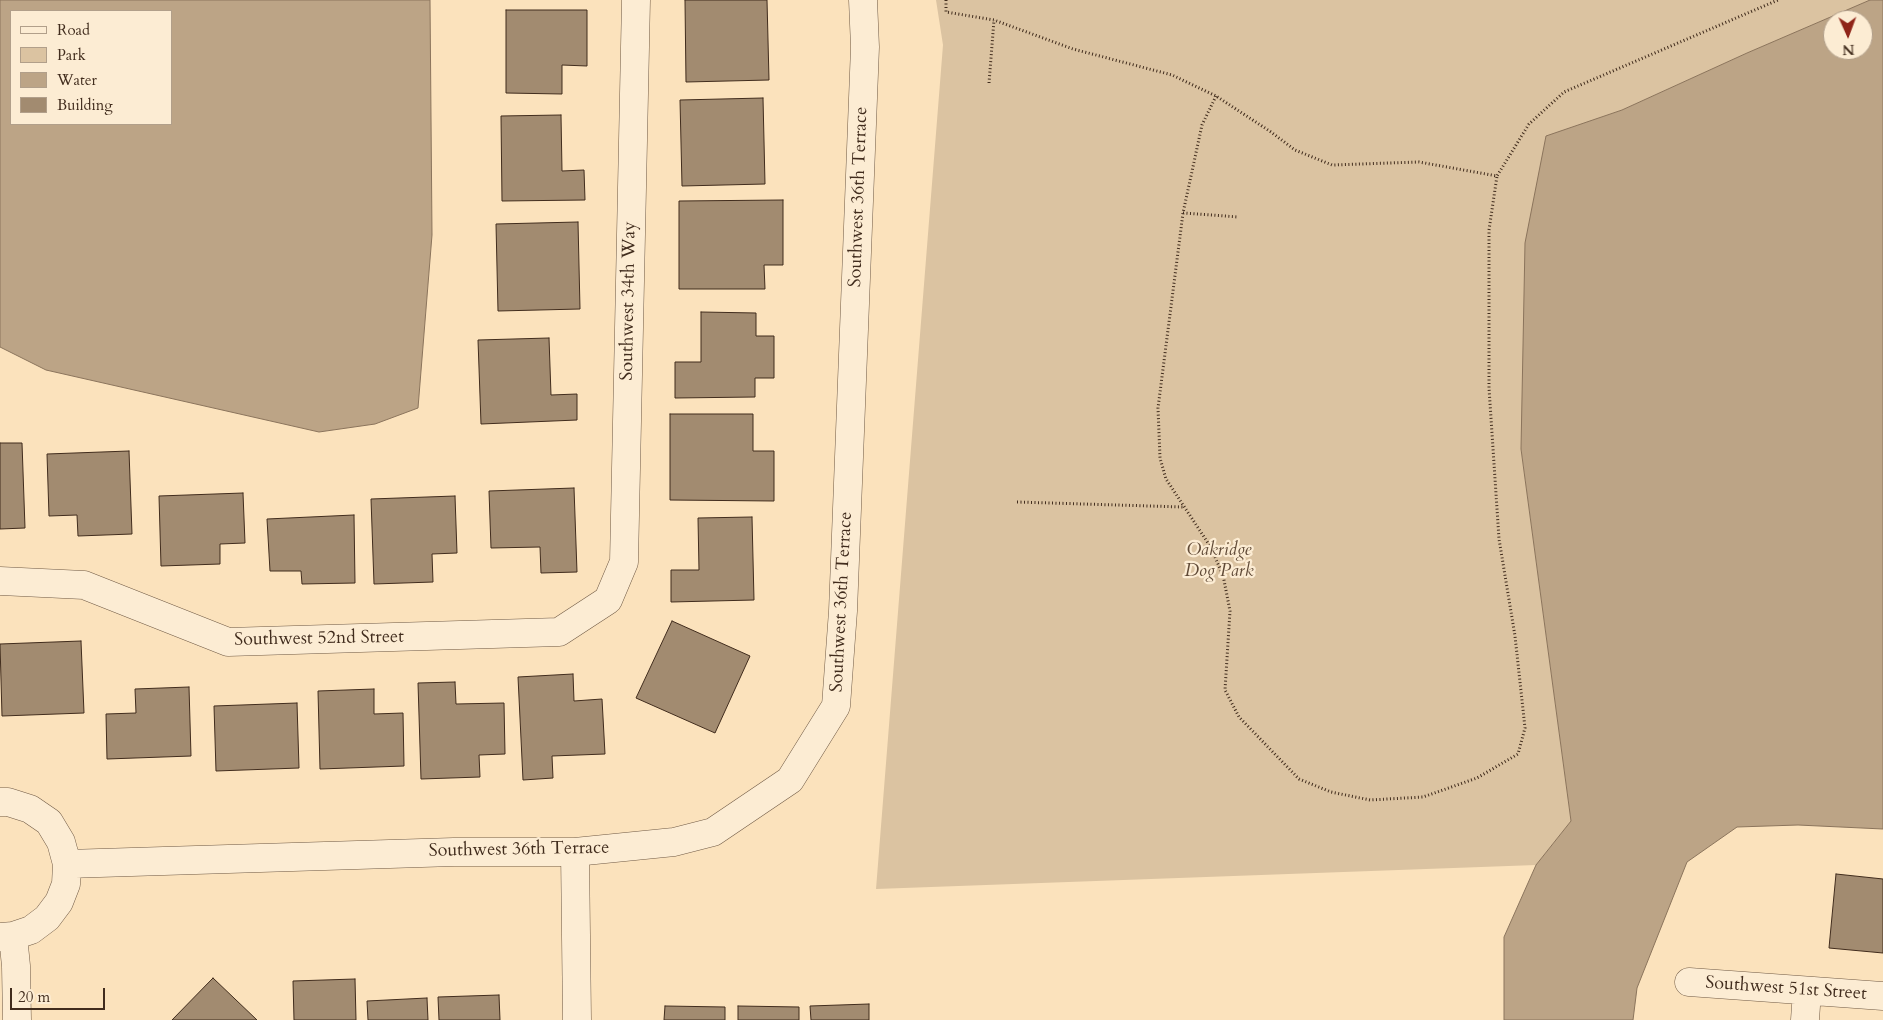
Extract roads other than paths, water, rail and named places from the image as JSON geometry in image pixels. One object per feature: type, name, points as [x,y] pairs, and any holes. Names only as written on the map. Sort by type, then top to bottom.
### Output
[{"type":"street","name":"Southwest 34th Way","points":[[608,600],[624,562],[636,0]]},
{"type":"street","name":"Southwest 36th Terrace","points":[[67,864],[454,852],[575,852],[674,842],[713,832],[790,780],[836,706],[844,601],[865,48],[863,0]]},
{"type":"street","name":"Southwest 52nd Street","points":[[0,581],[84,585],[228,642],[559,632],[608,600]]},
{"type":"street","points":[[0,802],[8,802],[30,809],[48,822],[61,842],[67,864],[66,884],[59,902],[47,918],[31,930],[6,937],[16,966],[17,1020]]},
{"type":"street","points":[[575,852],[577,1020]]},
{"type":"street","name":"Southwest 51st Street","points":[[1689,982],[1883,996]]},
{"type":"street","points":[[1805,1020],[1806,991]]},
{"type":"water","points":[[0,0],[430,0],[432,235],[418,408],[375,424],[319,432],[46,370],[0,347]]},
{"type":"water","points":[[1870,0],[1883,0],[1883,829],[1798,825],[1737,827],[1687,862],[1637,988],[1633,1020],[1504,1020],[1504,937],[1536,865],[1571,821],[1521,449],[1525,243],[1546,136],[1622,110],[1823,20],[1823,60],[1873,60],[1873,10],[1847,10]]},
{"type":"park label","name":"Oakridge Dog Park","points":[[1219,561]]}]
